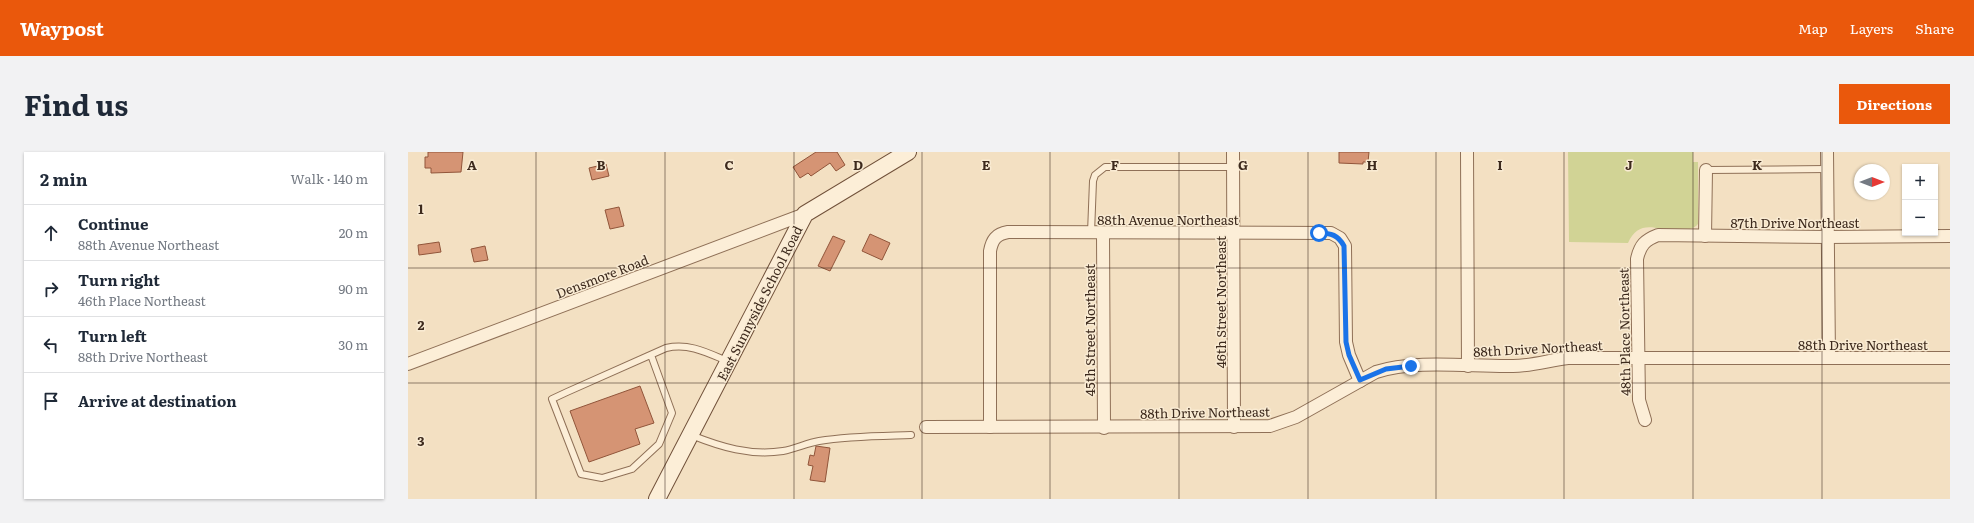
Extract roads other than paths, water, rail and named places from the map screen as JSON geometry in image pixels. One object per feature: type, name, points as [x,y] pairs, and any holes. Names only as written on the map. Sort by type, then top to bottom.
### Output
[{"type":"street","name":"East Sunnyside School Road","points":[[658,499],[805,214],[908,152]]},
{"type":"street","name":"46th Street Northeast","points":[[1233,152],[1234,427]]},
{"type":"street","points":[[1467,152],[1468,366]]},
{"type":"street","points":[[1827,152],[1828,358]]},
{"type":"street","points":[[1705,236],[1706,170]]},
{"type":"street","name":"Densmore Road","points":[[408,364],[805,214]]},
{"type":"street","name":"88th Avenue Northeast","points":[[990,427],[990,252],[991,244],[995,237],[1008,232],[1331,233],[1340,238],[1344,246],[1346,259],[1346,342],[1349,355],[1360,380]]},
{"type":"street","name":"45th Street Northeast","points":[[1097,233],[1104,428]]},
{"type":"street","name":"87th Drive Northeast","points":[[1643,244],[1658,235],[1827,237],[1950,236]]},
{"type":"street","name":"48th Place Northeast","points":[[1643,244],[1637,259],[1638,358],[1639,400],[1645,420]]},
{"type":"street","name":"88th Drive Northeast","points":[[926,427],[1104,428],[1270,426],[1284,422],[1376,372],[1398,367],[1515,366],[1568,358],[1950,358]]},
{"type":"lane","points":[[1097,233],[1093,181],[1095,175],[1105,167],[1233,167]]},
{"type":"lane","points":[[1706,170],[1827,169]]},
{"type":"lane","points":[[651,355],[672,412],[659,444],[632,469],[602,478],[581,474],[552,399],[651,355],[678,346],[694,347],[729,362]]},
{"type":"lane","points":[[691,435],[715,444],[742,451],[762,452],[784,450],[818,441],[864,436],[911,435]]}]
